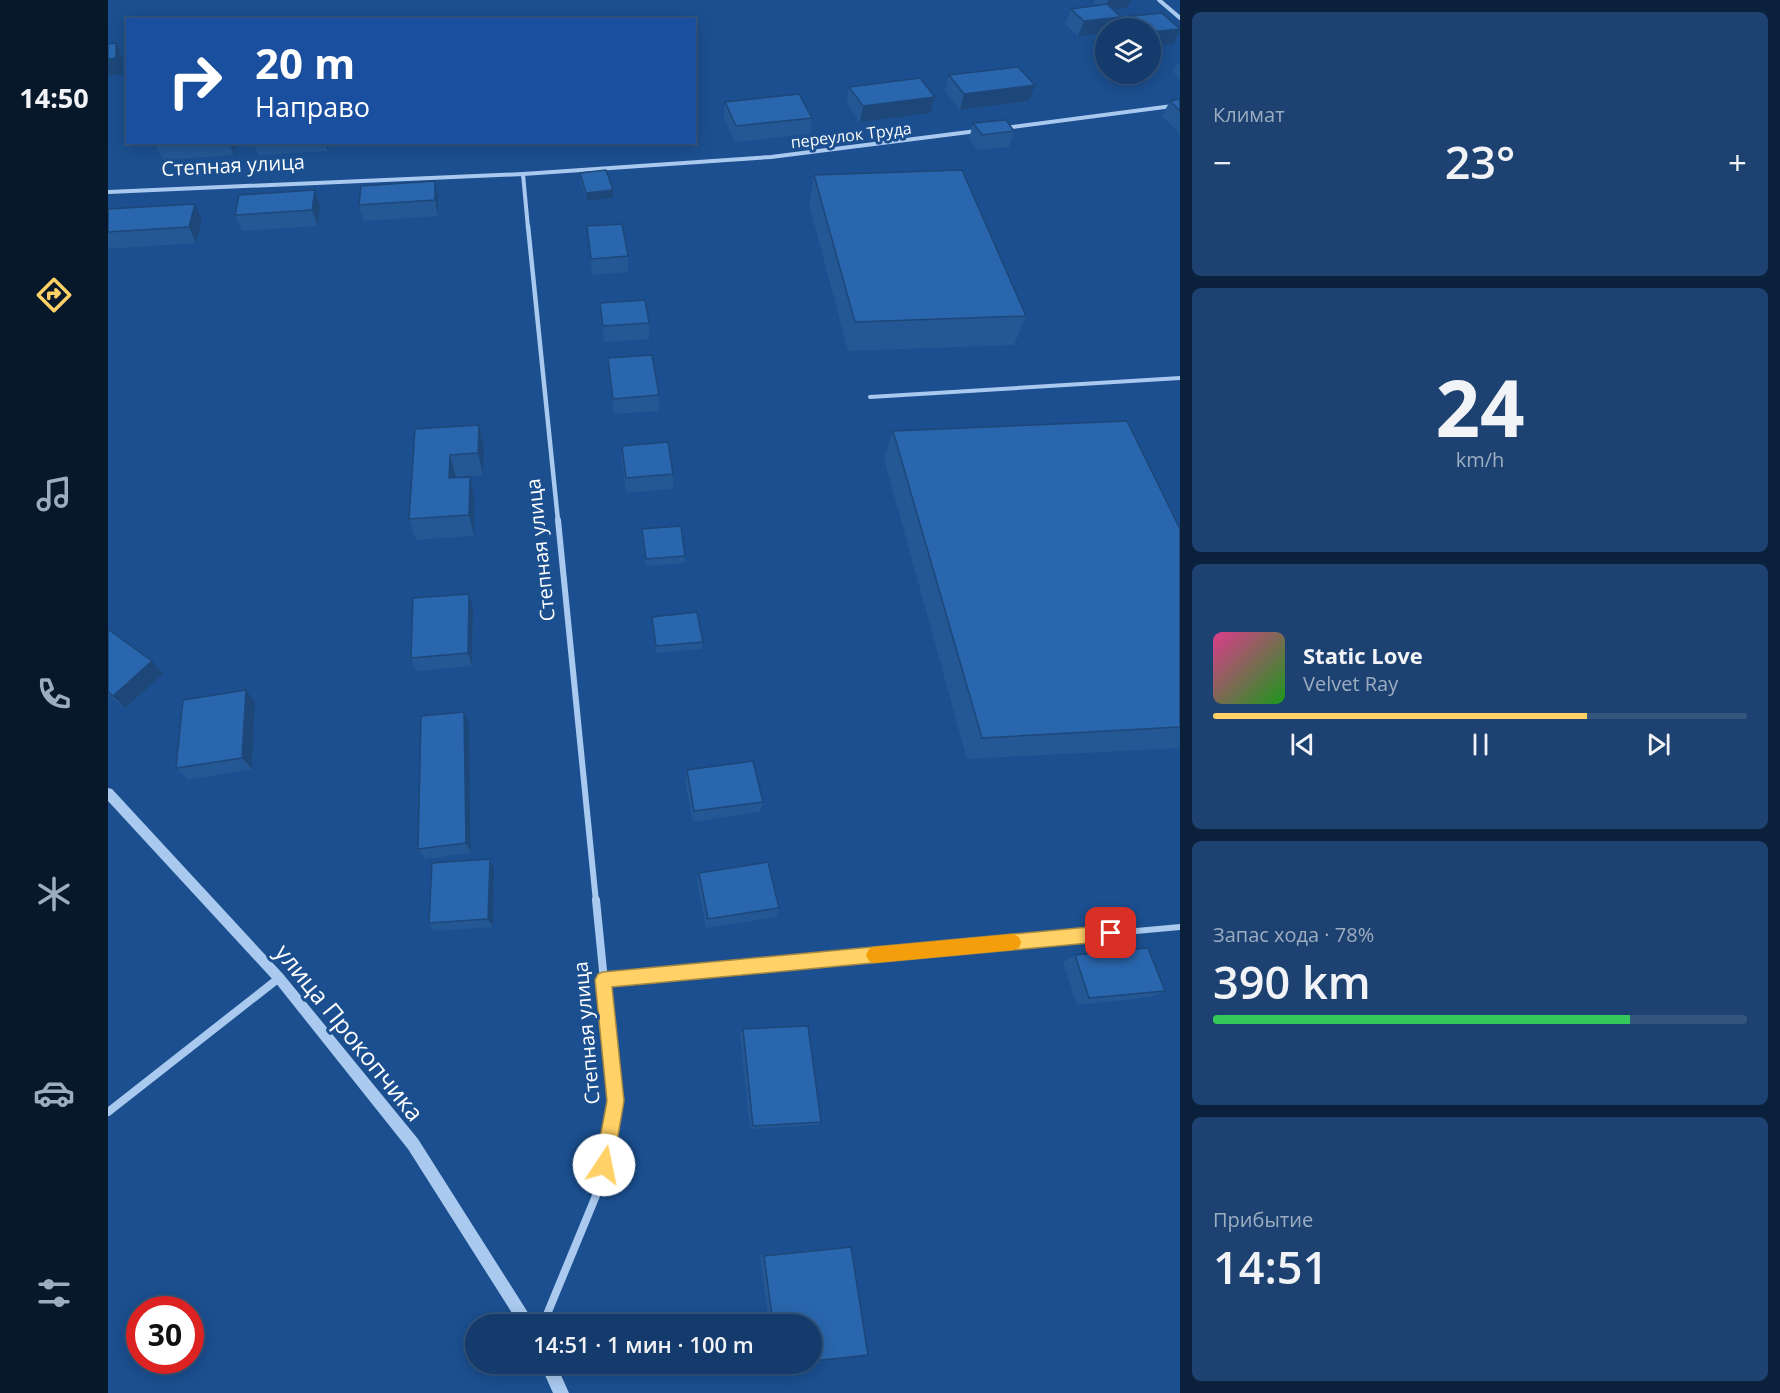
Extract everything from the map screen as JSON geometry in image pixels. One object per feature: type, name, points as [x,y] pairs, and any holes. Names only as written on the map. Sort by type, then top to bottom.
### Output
[{"type":"street","points":[[1159,0],[1180,18]]},
{"type":"street","points":[[993,129],[1180,105]]},
{"type":"street","name":"переулок Труда","points":[[524,174],[771,158],[981,130]]},
{"type":"street","name":"Степная улица","points":[[108,192],[524,174],[616,1101],[600,1186],[547,1314]]},
{"type":"street","name":"улица Прокопчика","points":[[108,793],[279,978],[413,1144],[521,1314]]},
{"type":"street","points":[[108,1112],[279,978]]},
{"type":"street","points":[[552,1374],[561,1393]]},
{"type":"lane","points":[[870,397],[1180,378]]},
{"type":"lane","points":[[603,980],[1180,927]]},
{"type":"building","points":[[1107,4],[1121,17],[1095,18],[1084,21],[1071,9]]},
{"type":"building","points":[[1162,13],[1180,29],[1161,31],[1161,18],[1134,18],[1132,16]]},
{"type":"building","points":[[116,43],[116,58],[108,59],[108,44]]},
{"type":"building","points":[[1018,67],[1035,85],[964,94],[949,75]]},
{"type":"building","points":[[920,78],[935,97],[863,106],[849,87]]},
{"type":"building","points":[[799,94],[812,118],[736,126],[725,102]]},
{"type":"building","points":[[1180,99],[1180,111],[1170,101]]},
{"type":"building","points":[[1006,120],[1014,131],[982,135],[973,123]]},
{"type":"building","points":[[606,170],[613,190],[586,193],[580,173]]},
{"type":"building","points":[[962,170],[1026,316],[855,322],[814,175]]},
{"type":"building","points":[[435,181],[435,200],[359,205],[361,186]]},
{"type":"building","points":[[315,190],[312,210],[235,215],[239,195]]},
{"type":"building","points":[[195,204],[189,227],[108,232],[108,209]]},
{"type":"building","points":[[622,224],[628,256],[591,259],[587,226]]},
{"type":"building","points":[[645,300],[649,323],[603,326],[600,303]]},
{"type":"building","points":[[652,355],[659,395],[613,399],[608,358]]},
{"type":"building","points":[[1127,421],[1180,529],[1180,727],[982,738],[893,431]]},
{"type":"building","points":[[479,425],[478,453],[450,455],[449,478],[470,477],[469,515],[409,519],[415,429]]},
{"type":"building","points":[[668,442],[673,474],[626,478],[622,446]]},
{"type":"building","points":[[681,526],[685,556],[646,559],[642,529]]},
{"type":"building","points":[[469,594],[468,653],[411,658],[413,598]]},
{"type":"building","points":[[697,612],[703,642],[656,646],[652,617]]},
{"type":"building","points":[[108,629],[152,661],[113,696],[108,692]]},
{"type":"building","points":[[246,690],[242,758],[176,768],[183,700]]},
{"type":"building","points":[[464,712],[466,843],[418,849],[421,716]]},
{"type":"building","points":[[753,761],[763,802],[694,811],[687,770]]},
{"type":"building","points":[[490,859],[488,919],[429,923],[432,863]]},
{"type":"building","points":[[768,862],[779,908],[708,919],[699,873]]},
{"type":"building","points":[[1148,948],[1165,991],[1089,998],[1075,955]]},
{"type":"building","points":[[808,1026],[821,1122],[753,1126],[743,1029]]},
{"type":"building","points":[[851,1247],[868,1355],[822,1360],[822,1314],[772,1314],[764,1256]]},
{"type":"slow traffic","points":[[874,955],[1013,942]]},
{"type":"route","points":[[604,1165],[616,1101],[603,980],[1111,933]]}]
